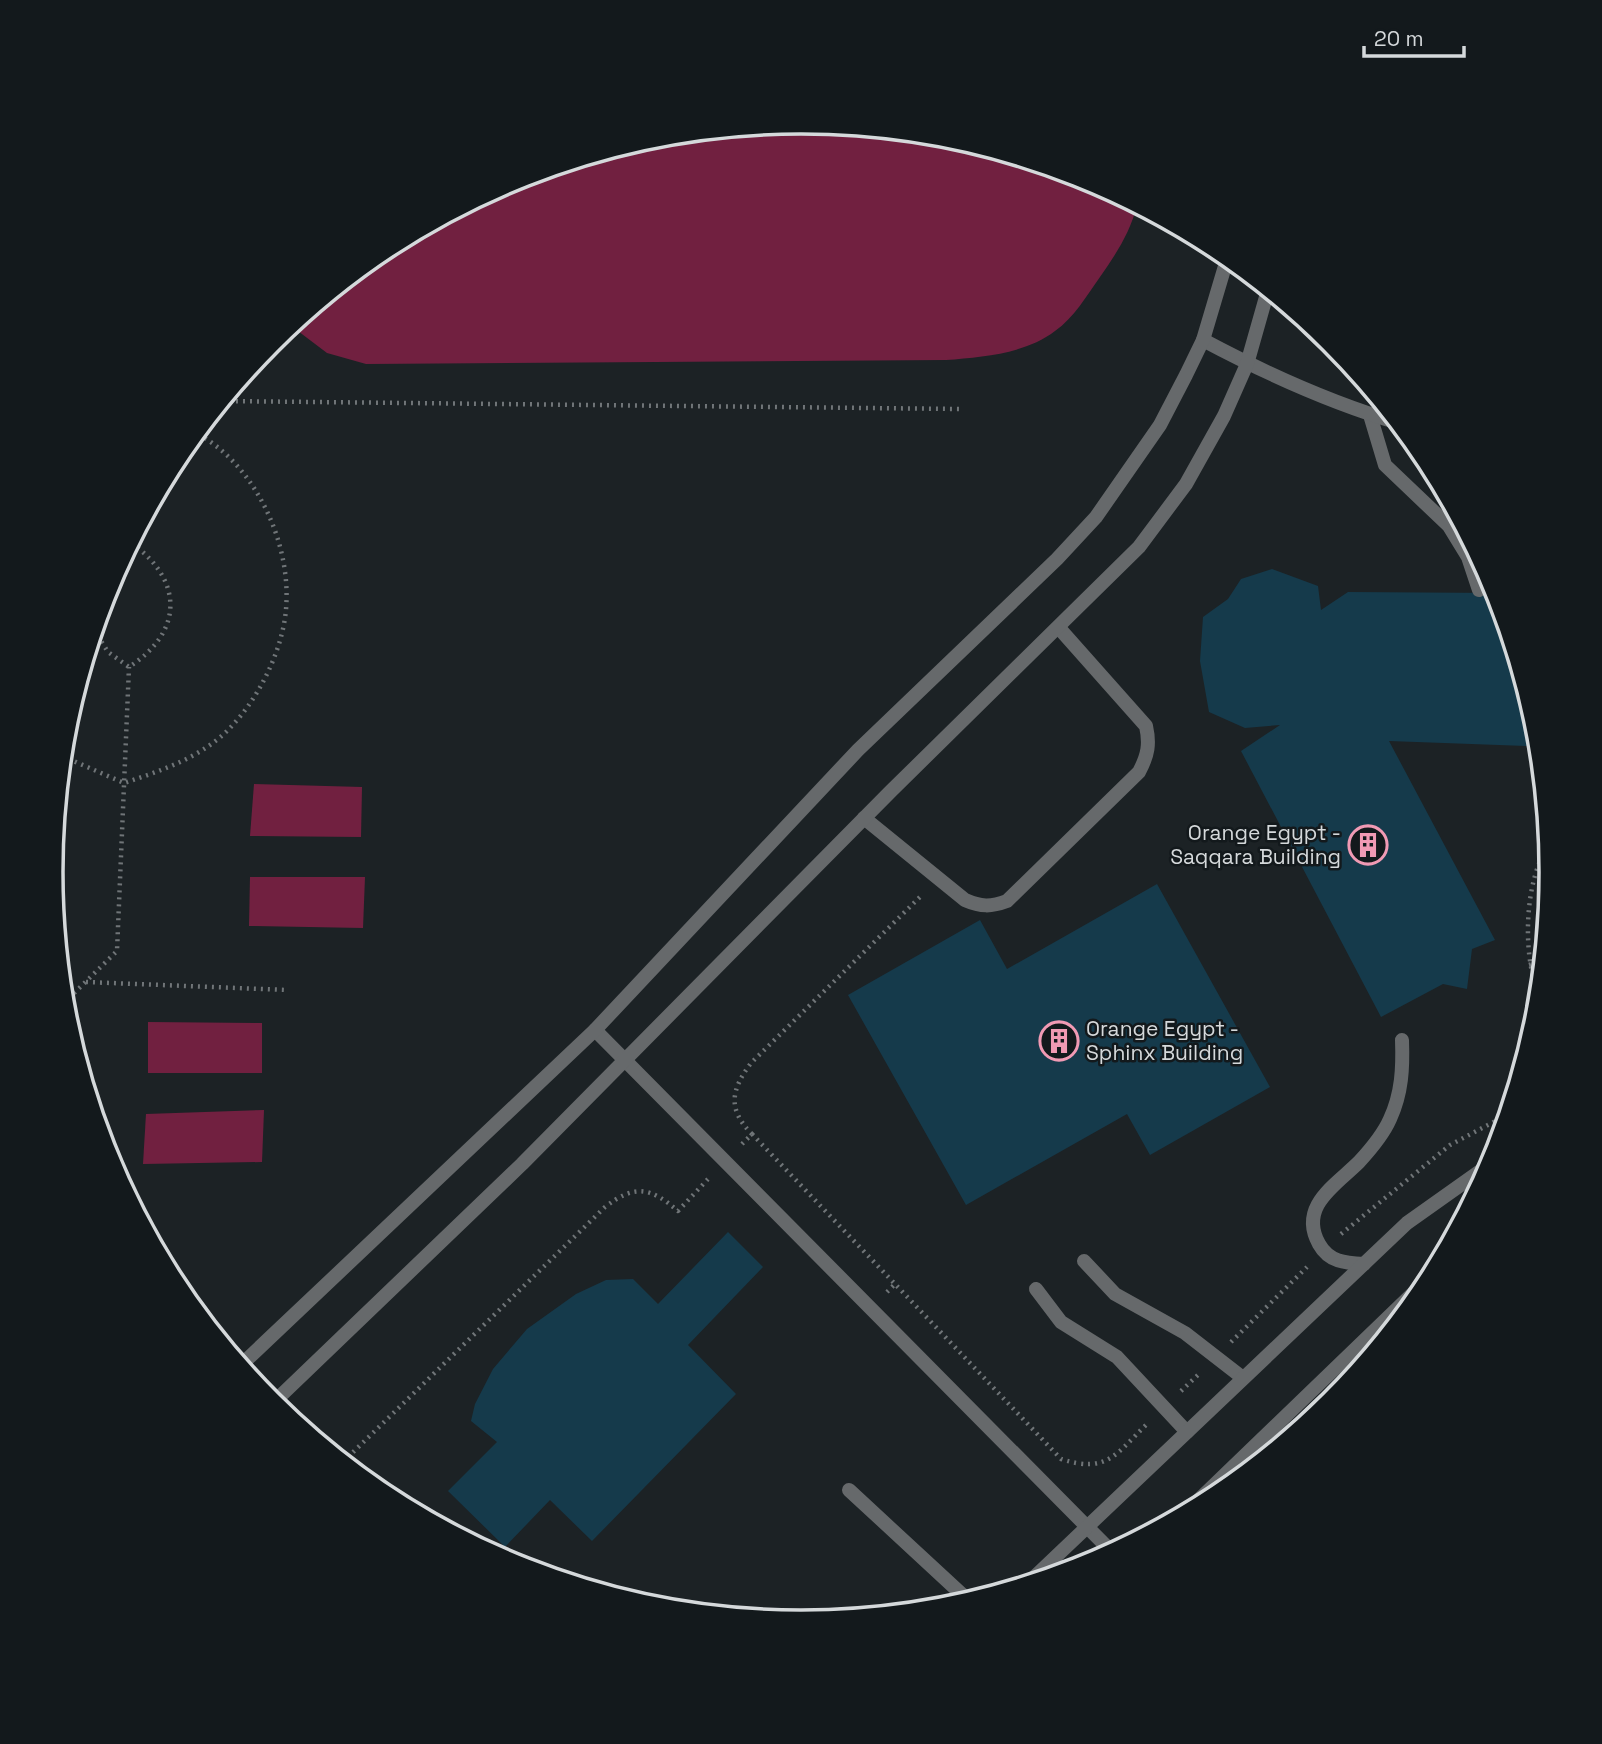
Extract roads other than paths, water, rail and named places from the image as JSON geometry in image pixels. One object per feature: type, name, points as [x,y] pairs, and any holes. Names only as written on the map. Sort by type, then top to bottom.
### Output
[{"type":"street","points":[[247,1360],[595,1030],[858,750],[1058,559],[1096,517],[1160,425],[1203,340],[1224,268]]},
{"type":"street","points":[[281,1396],[522,1164],[864,818],[1139,547],[1186,484],[1224,416],[1247,363],[1265,299]]},
{"type":"street","points":[[1203,340],[1247,363],[1383,419]]},
{"type":"street","points":[[1370,415],[1385,465],[1449,526],[1466,553]]},
{"type":"street","points":[[1469,559],[1479,590]]},
{"type":"street","points":[[864,818],[965,901],[978,906],[993,906],[1007,901],[1139,772],[1147,757],[1149,742],[1146,726],[1059,628]]},
{"type":"street","points":[[595,1030],[1104,1544]]},
{"type":"street","points":[[1364,1264],[1340,1263],[1323,1252],[1313,1234],[1313,1213],[1322,1195],[1376,1143],[1390,1120],[1404,1067],[1402,1040]]},
{"type":"street","points":[[1042,1569],[1407,1223],[1473,1176]]},
{"type":"street","points":[[1084,1261],[1115,1294],[1185,1333],[1243,1378]]},
{"type":"street","points":[[1036,1289],[1061,1322],[1117,1357],[1187,1432]]},
{"type":"street","points":[[1216,1482],[1391,1314]]},
{"type":"street","points":[[849,1490],[960,1593]]},
{"type":"place","name":"Orange Egypt - Saqqara Building","points":[[1368,845]]},
{"type":"place","name":"Orange Egypt - Sphinx Building","points":[[1059,1041]]}]
